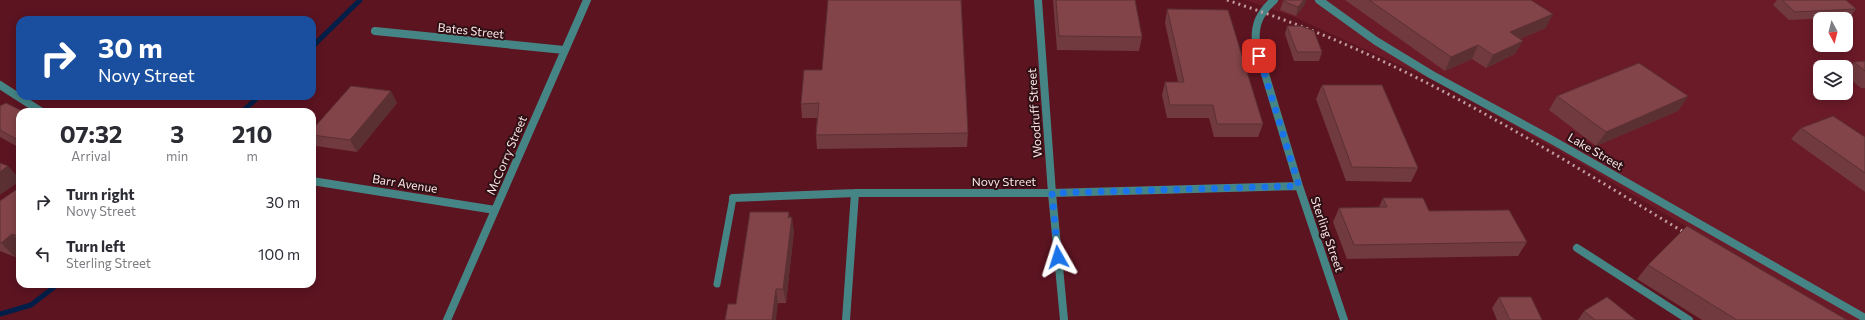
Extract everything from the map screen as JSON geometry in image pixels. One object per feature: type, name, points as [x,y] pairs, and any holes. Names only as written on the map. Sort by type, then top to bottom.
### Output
[{"type":"street","name":"McCorry Street","points":[[447,320],[587,0]]},
{"type":"street","name":"Woodruff Street","points":[[1038,0],[1052,193],[1064,320]]},
{"type":"street","name":"Sterling Street","points":[[1274,0],[1262,11],[1256,22],[1254,31],[1256,44],[1299,186],[1344,320]]},
{"type":"street","name":"Lake Street","points":[[1319,0],[1376,41],[1432,76],[1552,140],[1865,318]]},
{"type":"street","name":"Bates Street","points":[[375,31],[564,50]]},
{"type":"street","points":[[0,85],[16,95]]},
{"type":"street","points":[[23,100],[36,108]]},
{"type":"street","name":"Barr Avenue","points":[[316,182],[495,210]]},
{"type":"street","name":"Novy Street","points":[[733,198],[855,193],[1052,193],[1299,186]]},
{"type":"street","points":[[846,320],[855,193]]},
{"type":"street","points":[[1577,248],[1689,320]]},
{"type":"lane","points":[[717,284],[733,198]]},
{"type":"shaded area","points":[[1245,0],[1865,0],[1865,320],[1843,320],[1583,165],[1437,82],[1294,17]]},
{"type":"building","points":[[828,0],[961,0],[968,133],[816,135],[819,103],[801,104],[804,70],[822,70]]},
{"type":"building","points":[[1056,0],[1135,0],[1142,37],[1059,36]]},
{"type":"building","points":[[1304,0],[1298,7],[1283,1]]},
{"type":"building","points":[[1369,0],[1531,0],[1553,14],[1510,32],[1523,41],[1493,55],[1478,45],[1451,57]]},
{"type":"building","points":[[1782,0],[1846,0],[1856,9],[1795,12]]},
{"type":"building","points":[[1167,9],[1228,10],[1263,124],[1217,124],[1213,105],[1170,105],[1165,82],[1184,82]]},
{"type":"building","points":[[1287,26],[1301,26],[1314,31],[1322,52],[1297,52]]},
{"type":"building","points":[[1865,61],[1865,71],[1854,62]]},
{"type":"building","points":[[1639,63],[1688,96],[1606,132],[1557,96]]},
{"type":"building","points":[[1322,85],[1382,85],[1418,168],[1352,167]]},
{"type":"building","points":[[351,86],[391,91],[350,140],[316,136],[316,125]]},
{"type":"building","points":[[6,103],[16,108],[16,139],[0,130],[0,106]]},
{"type":"building","points":[[1833,116],[1865,137],[1865,173],[1801,128]]},
{"type":"building","points":[[0,163],[8,166],[0,172]]},
{"type":"building","points":[[16,190],[16,236],[12,234],[1,243],[0,243],[0,201]]},
{"type":"building","points":[[1383,198],[1423,198],[1429,211],[1509,210],[1527,242],[1354,245],[1339,208],[1387,207]]},
{"type":"building","points":[[750,212],[789,212],[788,218],[792,217],[783,289],[776,289],[772,320],[725,320],[728,304],[736,304]]},
{"type":"building","points":[[1687,226],[1847,320],[1737,320],[1648,265]]},
{"type":"building","points":[[1499,297],[1531,297],[1542,320],[1510,320]]},
{"type":"building","points":[[1607,297],[1636,320],[1595,320],[1584,311]]},
{"type":"waterway","points":[[316,43],[360,0]]},
{"type":"waterway","points":[[246,108],[255,100]]},
{"type":"waterway","points":[[0,314],[31,305],[53,288]]},
{"type":"railway","points":[[1227,0],[1334,39],[1394,66],[1524,136],[1692,237]]},
{"type":"route","points":[[1058,257],[1052,193],[1299,186],[1259,56]]}]
